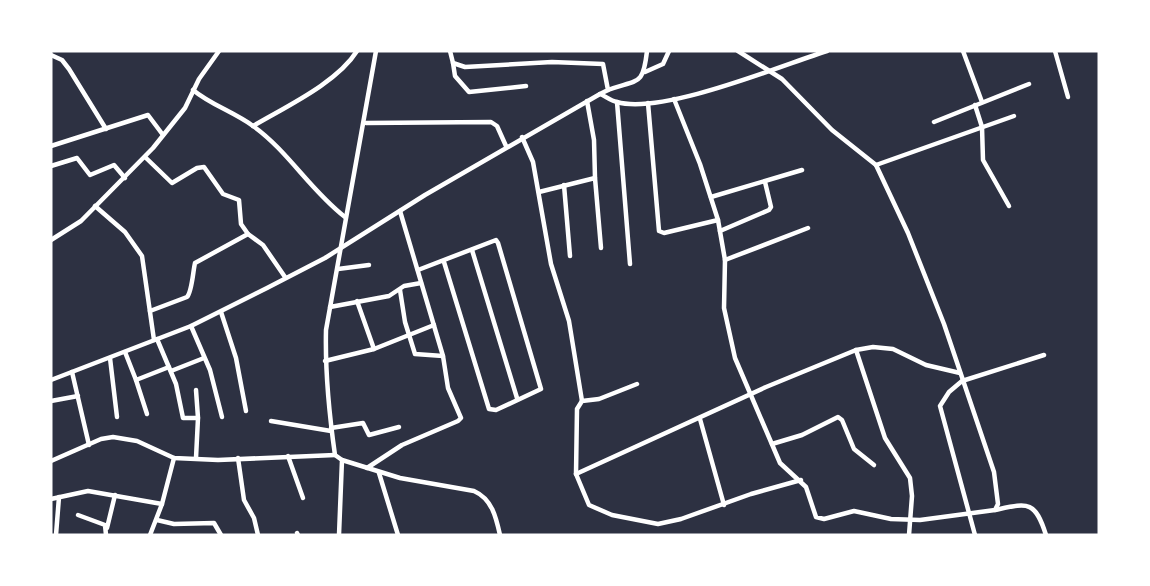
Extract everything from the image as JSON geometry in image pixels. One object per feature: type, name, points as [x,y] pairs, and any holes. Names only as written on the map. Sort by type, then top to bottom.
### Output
[{"type":"street","points":[[51,240],[81,220],[145,157],[185,108],[193,90],[219,51]]},
{"type":"street","points":[[253,126],[314,89],[349,62],[357,51]]},
{"type":"street","points":[[450,51],[455,76],[470,92],[526,86]]},
{"type":"street","points":[[645,72],[647,51]]},
{"type":"street","points":[[51,380],[191,326],[221,312],[341,248],[522,137],[600,94],[641,77],[645,72],[663,64],[669,51]]},
{"type":"street","points":[[738,51],[799,94],[832,130],[876,165],[924,270],[960,373],[996,479],[998,504],[995,510]]},
{"type":"street","points":[[600,94],[617,102],[648,103],[674,99],[769,72],[827,51]]},
{"type":"street","points":[[963,51],[982,102]]},
{"type":"street","points":[[1055,51],[1068,97]]},
{"type":"street","points":[[375,52],[366,123],[345,216],[330,307],[325,361],[335,454],[342,460],[380,473],[474,491],[484,496],[490,504],[500,535]]},
{"type":"street","points":[[51,55],[62,60],[69,69],[106,129]]},
{"type":"street","points":[[453,63],[479,67],[533,62],[603,63],[608,90]]},
{"type":"street","points":[[934,122],[1029,84]]},
{"type":"street","points":[[193,90],[206,100],[253,126],[279,149],[325,201],[345,216]]},
{"type":"street","points":[[674,99],[718,220],[725,260],[724,308],[735,357],[780,463],[801,480],[815,514],[820,519],[854,511],[891,519],[911,520],[972,516],[1022,504],[1033,507],[1040,514],[1046,535]]},
{"type":"street","points":[[587,101],[594,140],[601,248]]},
{"type":"street","points":[[617,102],[630,264]]},
{"type":"street","points":[[648,103],[659,231],[664,233],[718,220]]},
{"type":"street","points":[[975,105],[982,127],[983,160],[1009,206]]},
{"type":"street","points":[[51,146],[148,115],[163,135]]},
{"type":"street","points":[[876,165],[1014,116]]},
{"type":"street","points":[[366,123],[491,122],[497,126],[506,146]]},
{"type":"street","points":[[522,137],[533,162],[552,264],[569,321],[582,401],[577,409],[576,474],[589,506],[636,521],[658,524],[681,519],[751,494],[801,480]]},
{"type":"street","points":[[145,157],[172,183],[200,166],[204,167],[223,194],[239,200],[240,222],[248,234],[263,245],[285,277]]},
{"type":"street","points":[[51,166],[77,158],[90,175],[114,165],[125,178]]},
{"type":"street","points":[[711,197],[802,170]]},
{"type":"street","points":[[539,192],[595,178]]},
{"type":"street","points":[[720,231],[769,210],[771,207],[765,182]]},
{"type":"street","points":[[564,185],[565,225],[570,256]]},
{"type":"street","points":[[95,206],[125,232],[142,256],[144,282],[155,340],[176,384],[183,418],[198,418]]},
{"type":"street","points":[[367,468],[402,445],[458,422],[461,418],[448,388],[443,356],[400,211]]},
{"type":"street","points":[[725,260],[808,228]]},
{"type":"street","points":[[150,311],[187,297],[191,292],[195,263],[248,234]]},
{"type":"street","points":[[418,270],[444,262],[496,240],[541,389],[517,398],[496,410],[489,409],[444,262]]},
{"type":"street","points":[[472,250],[517,398]]},
{"type":"street","points":[[338,268],[369,265]]},
{"type":"street","points":[[330,307],[388,296],[404,286],[421,283]]},
{"type":"street","points":[[399,290],[415,354],[443,356]]},
{"type":"street","points":[[357,301],[374,349]]},
{"type":"street","points":[[221,312],[236,358],[246,411]]},
{"type":"street","points":[[325,361],[374,349],[434,325]]},
{"type":"street","points":[[191,326],[204,358],[222,417]]},
{"type":"street","points":[[576,474],[856,350],[873,347],[893,349],[926,366],[960,373]]},
{"type":"street","points":[[856,350],[882,430],[910,478],[912,496],[909,535]]},
{"type":"street","points":[[125,352],[147,414]]},
{"type":"street","points":[[975,535],[972,516],[940,406],[949,392],[962,381],[1044,355]]},
{"type":"street","points":[[110,358],[117,417]]},
{"type":"street","points":[[136,380],[204,358]]},
{"type":"street","points":[[72,372],[88,445]]},
{"type":"street","points":[[582,401],[599,399],[637,384]]},
{"type":"street","points":[[196,390],[198,418],[196,458]]},
{"type":"street","points":[[51,401],[78,396]]},
{"type":"street","points":[[772,444],[802,435],[838,417],[842,420],[854,449],[874,465]]},
{"type":"street","points":[[700,419],[724,505]]},
{"type":"street","points":[[272,421],[331,429],[363,423],[369,435],[399,427]]},
{"type":"street","points":[[51,461],[101,439],[123,437],[174,458],[335,454]]},
{"type":"street","points":[[288,456],[303,498]]},
{"type":"street","points":[[150,535],[162,504],[174,458]]},
{"type":"street","points":[[238,458],[244,500],[254,518],[258,535]]},
{"type":"street","points":[[339,535],[342,460]]},
{"type":"street","points":[[380,473],[398,535]]},
{"type":"street","points":[[51,499],[88,491],[162,504]]},
{"type":"street","points":[[106,535],[115,495]]},
{"type":"street","points":[[56,535],[59,497]]},
{"type":"street","points":[[78,515],[106,528]]},
{"type":"street","points":[[157,520],[174,524],[214,523],[221,535]]}]
